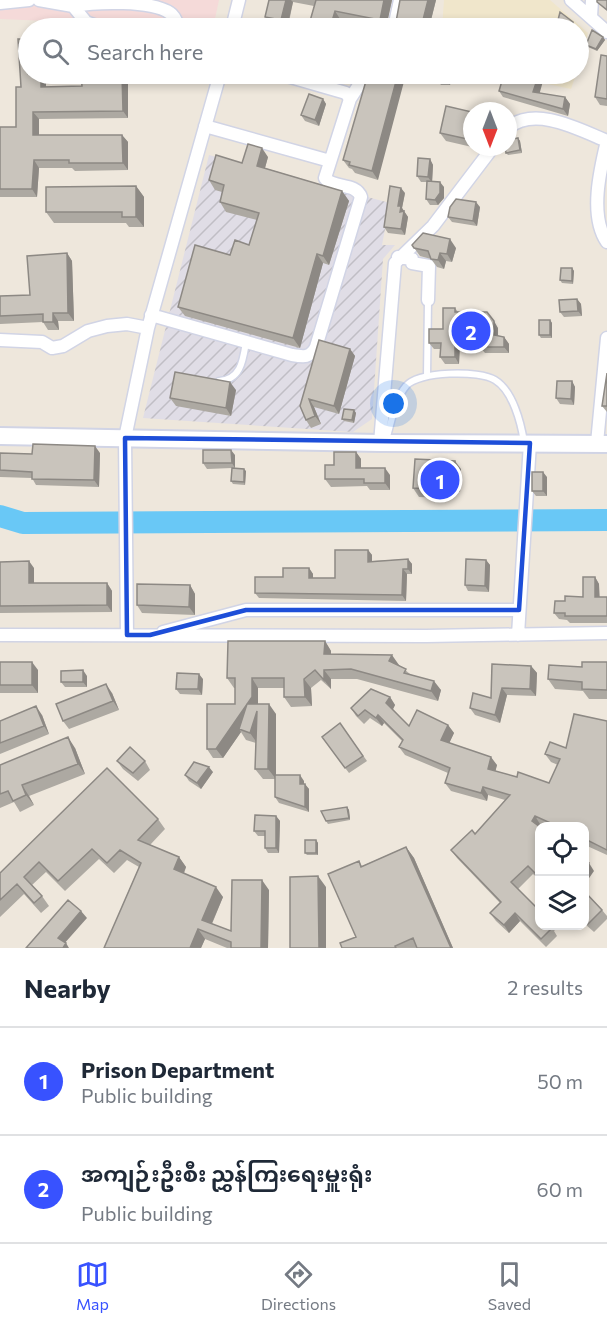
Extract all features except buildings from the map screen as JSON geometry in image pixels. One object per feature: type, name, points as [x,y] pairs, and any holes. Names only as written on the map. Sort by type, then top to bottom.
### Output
[{"type":"street","points":[[0,3],[28,0]]},
{"type":"street","points":[[39,0],[73,6],[110,3],[164,9],[174,18]]},
{"type":"street","points":[[234,18],[239,0]]},
{"type":"street","points":[[396,18],[400,0]]},
{"type":"street","points":[[571,0],[607,32]]},
{"type":"street","points":[[591,0],[591,17]]},
{"type":"street","points":[[73,6],[83,18]]},
{"type":"street","points":[[127,635],[125,438],[148,328],[217,84]]},
{"type":"street","points":[[315,84],[346,93],[350,99]]},
{"type":"street","points":[[152,315],[304,357],[312,354],[361,197],[355,189],[325,180],[350,99],[360,84]]},
{"type":"street","points":[[517,124],[539,118],[607,141],[598,206],[599,229],[607,242]]},
{"type":"street","points":[[205,126],[330,161]]},
{"type":"street","points":[[382,443],[394,271],[398,257],[433,226],[486,156]]},
{"type":"street","points":[[398,257],[412,259],[412,263],[429,266],[428,300]]},
{"type":"street","points":[[0,340],[42,342],[52,348],[63,346],[88,331],[107,326],[127,324],[148,328]]},
{"type":"street","points":[[0,436],[382,443],[602,443],[607,338]]},
{"type":"street","points":[[518,635],[528,486],[527,443]]},
{"type":"street","points":[[150,635],[246,610],[519,610]]},
{"type":"street","points":[[0,635],[607,633]]},
{"type":"lane","points":[[427,376],[428,300]]},
{"type":"lane","points":[[216,381],[223,381],[240,369],[246,342]]},
{"type":"lane","points":[[382,443],[405,386],[414,379],[427,376],[481,375],[497,380],[516,413],[527,443]]},
{"type":"highlighted area","points":[[125,438],[530,443],[519,610],[246,610],[150,635],[127,635]]},
{"type":"shaded area","points":[[0,0],[219,0],[215,18],[0,19]]},
{"type":"shaded area","points":[[444,0],[550,0],[571,18],[443,18]]},
{"type":"shaded area","points":[[548,84],[573,84],[571,89]]},
{"type":"shaded area","points":[[209,155],[390,203],[382,245],[395,245],[383,259],[372,419],[353,432],[143,418]]},
{"type":"waterway","points":[[0,516],[23,523],[607,520]]},
{"type":"place","name":"အကျဉ်းဦးစီး ညွှန်ကြးရေးမှူးရုံး","points":[[471,331]]},
{"type":"place","name":"Prison Department","points":[[440,480]]}]
